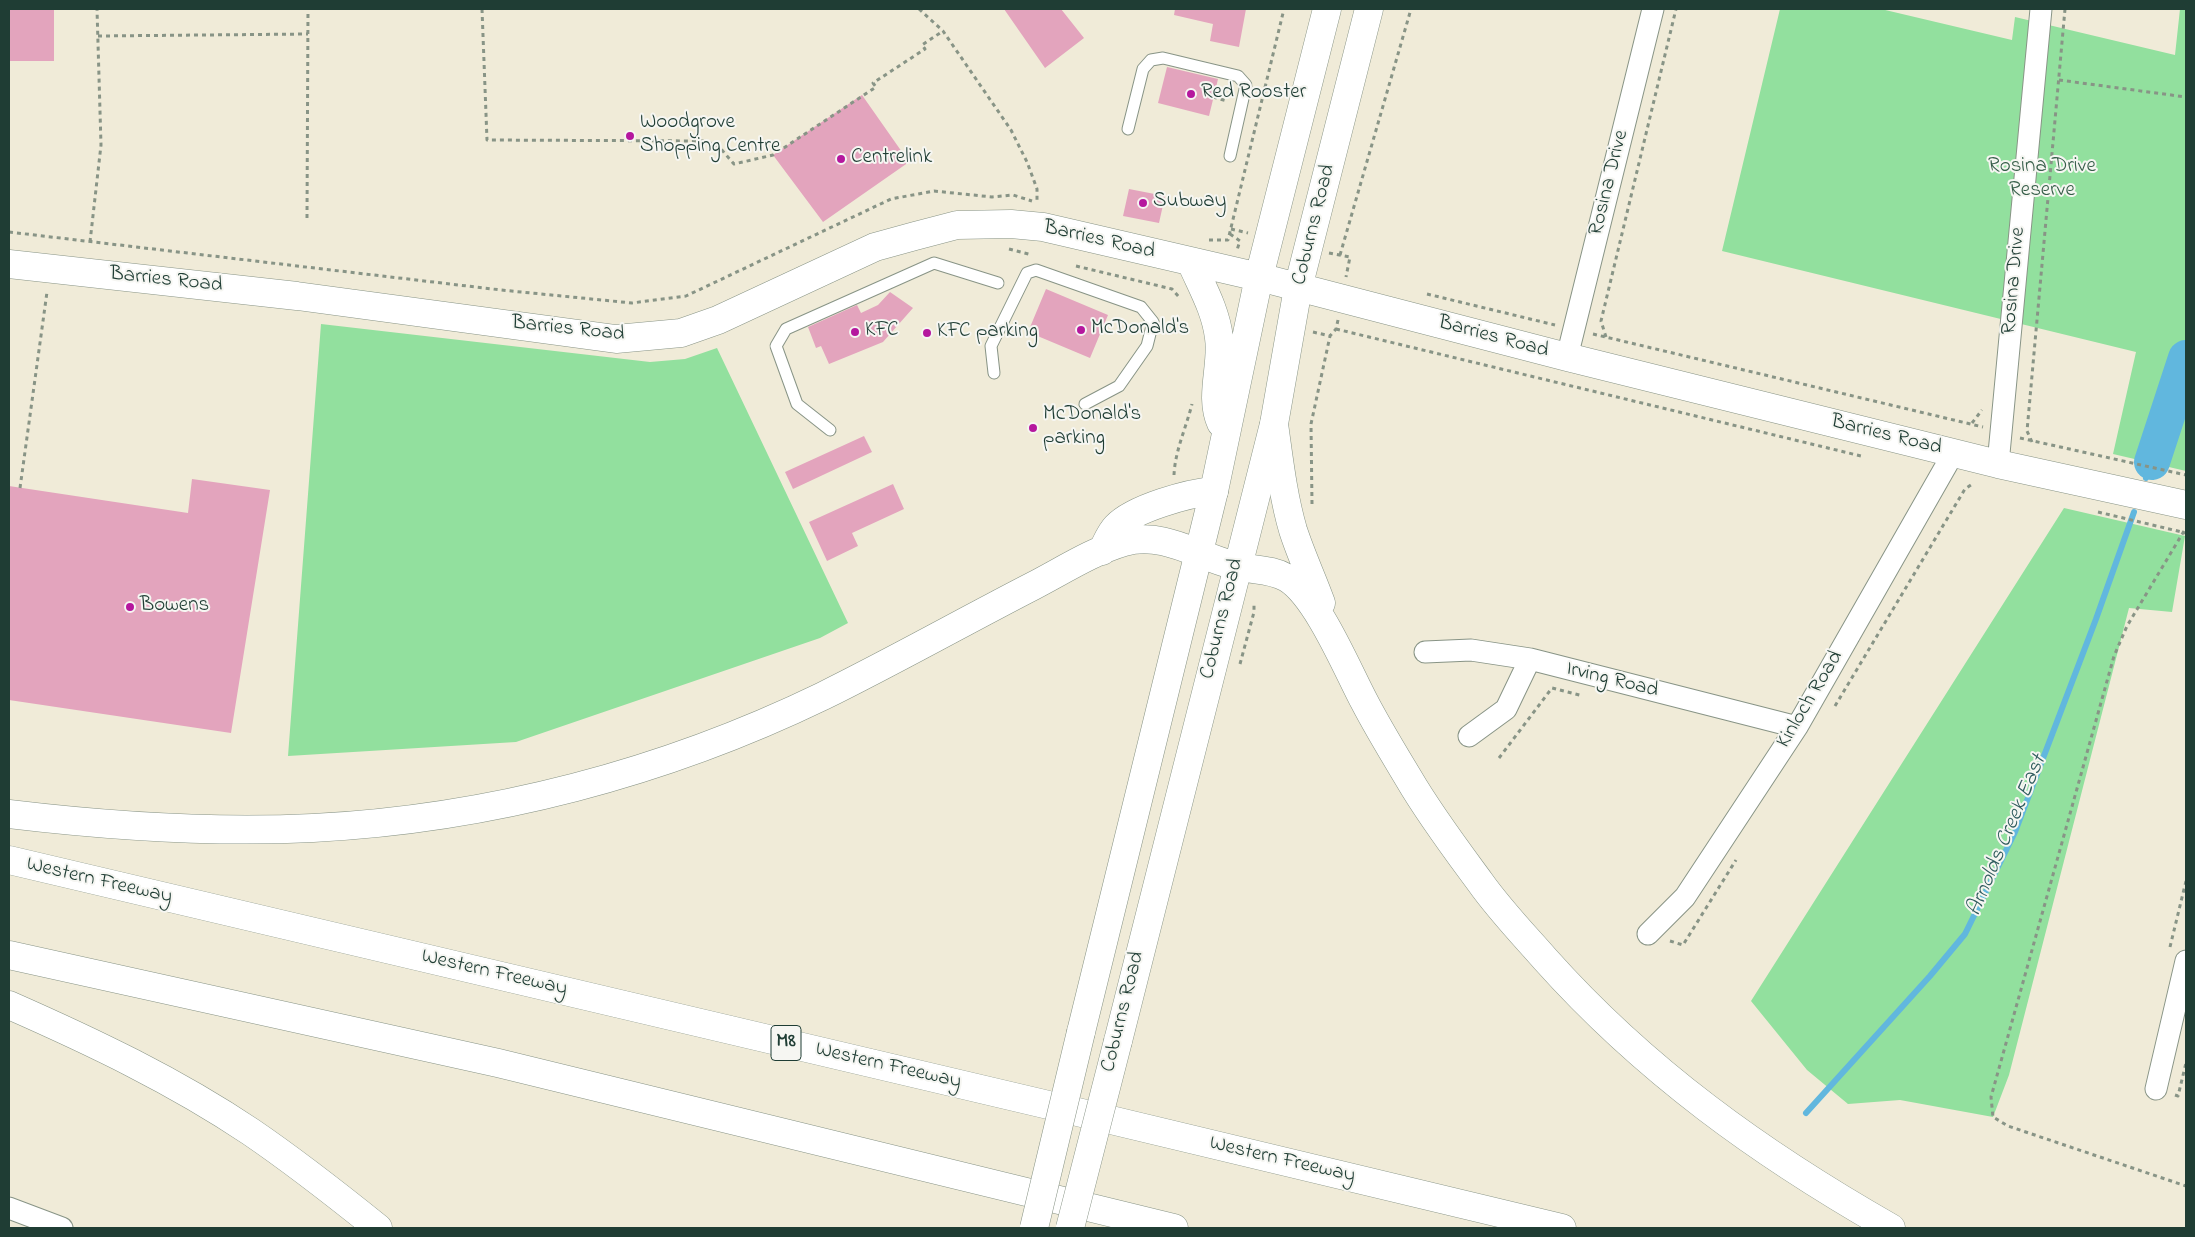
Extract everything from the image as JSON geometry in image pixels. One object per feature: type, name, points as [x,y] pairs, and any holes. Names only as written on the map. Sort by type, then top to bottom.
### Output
[{"type":"main road","name":"Coburns Road","points":[[1034,1228],[1214,491],[1259,277],[1327,9]]},
{"type":"main road","name":"Coburns Road","points":[[1070,1228],[1236,567],[1274,424],[1298,288],[1369,9]]},
{"type":"main road","name":"Barries Road","points":[[9,264],[48,285],[297,296],[616,339],[681,333],[726,316],[875,247],[957,225],[1011,224],[1043,227],[1259,277],[1567,357],[1954,452],[1991,475],[2186,516]]},
{"type":"main road","points":[[1191,262],[1216,320],[1220,340],[1216,402],[1219,418],[1227,435]]},
{"type":"main road","points":[[1274,424],[1280,468],[1292,529],[1338,647]]},
{"type":"main road","points":[[1102,551],[1116,527],[1144,511],[1193,493],[1214,491]]},
{"type":"main road","points":[[9,814],[136,826],[253,830],[312,828],[419,818],[511,802],[568,789],[654,764],[758,726],[825,695],[1118,544],[1145,539],[1180,545],[1236,567],[1272,571],[1285,576],[1297,586],[1307,597],[1338,647],[1369,709],[1412,784],[1442,830],[1485,889],[1581,999],[1638,1052],[1705,1109],[1830,1193],[1891,1228]]},
{"type":"main road","name":"Western Freeway","points":[[9,860],[1050,1105],[1562,1228]]},
{"type":"main road","points":[[9,955],[508,1066],[1174,1228]]},
{"type":"main road","points":[[9,1006],[129,1061],[190,1094],[251,1132],[324,1185],[378,1228]]},
{"type":"street","name":"Rosina Drive","points":[[1567,357],[1653,9]]},
{"type":"street","name":"Rosina Drive","points":[[1991,475],[2001,432],[2041,9]]},
{"type":"street","name":"Kinloch Road","points":[[1648,934],[1685,897],[1797,727],[1954,452]]},
{"type":"street","name":"Irving Road","points":[[1426,652],[1471,650],[1530,659],[1797,727]]},
{"type":"street","points":[[1469,736],[1506,709],[1530,659]]},
{"type":"street","points":[[2156,1090],[2186,961]]},
{"type":"street","points":[[9,1208],[62,1228]]},
{"type":"lane","points":[[1128,129],[1143,69],[1151,60],[1163,58],[1238,76],[1246,85],[1230,156]]},
{"type":"lane","points":[[830,430],[797,404],[776,346],[786,329],[934,263],[998,283]]},
{"type":"lane","points":[[994,373],[991,346],[1028,273],[1036,270],[1141,307],[1153,322],[1147,346],[1118,386],[1086,404]]},
{"type":"path","points":[[90,242],[101,144],[97,9]]},
{"type":"path","points":[[307,218],[308,9]]},
{"type":"path","points":[[482,9],[487,140],[707,141],[721,149],[734,164],[773,155],[876,87],[873,83],[925,49],[922,45],[943,31]]},
{"type":"path","points":[[919,9],[943,31],[1011,130],[1027,162],[1037,189],[1037,202]]},
{"type":"path","points":[[1206,240],[1228,240],[1284,9]]},
{"type":"path","points":[[1340,255],[1411,9]]},
{"type":"path","points":[[1606,337],[1602,321],[1676,9]]},
{"type":"path","points":[[2032,442],[2027,431],[2066,9]]},
{"type":"path","points":[[98,36],[308,34]]},
{"type":"path","points":[[2034,77],[2186,96]]},
{"type":"path","points":[[9,232],[501,290],[632,303],[686,296],[891,199],[934,192],[992,196],[1013,195],[1045,205]]},
{"type":"path","points":[[20,488],[48,285],[47,236]]},
{"type":"path","points":[[1006,248],[1034,255]]},
{"type":"path","points":[[1070,264],[1172,290],[1183,300]]},
{"type":"path","points":[[1346,275],[1356,277]]},
{"type":"path","points":[[1422,293],[1972,423],[2032,442],[2186,475]]},
{"type":"path","points":[[1336,329],[1870,459]]},
{"type":"path","points":[[1312,509],[1311,424],[1330,336]]},
{"type":"path","points":[[1176,498],[1174,459],[1185,430],[1194,396]]},
{"type":"path","points":[[1940,476],[1991,475]]},
{"type":"path","points":[[2094,511],[2185,533]]},
{"type":"path","points":[[2186,516],[2185,533],[2126,626],[2114,656],[1992,1097],[1993,1117],[2008,1126],[2186,1186]]},
{"type":"path","points":[[1238,669],[1254,612],[1253,603]]},
{"type":"path","points":[[1500,758],[1552,688],[1589,697]]},
{"type":"green space","name":"Rosina Drive Reserve","points":[[1780,9],[1881,9],[2012,40],[2015,17],[2175,55],[2180,9],[2186,9],[2186,471],[2113,454],[2136,352],[1722,251]]},
{"type":"green space","points":[[321,324],[650,362],[685,359],[717,348],[848,623],[820,638],[516,742],[288,756]]},
{"type":"green space","points":[[2064,508],[2185,536],[2172,612],[2129,608],[2009,1075],[1993,1117],[1900,1100],[1848,1104],[1807,1070],[1751,1001]]},
{"type":"building","points":[[9,9],[54,9],[54,61],[9,61]]},
{"type":"building","points":[[1004,9],[1061,9],[1084,38],[1045,68]]},
{"type":"building","points":[[1175,9],[1246,9],[1239,47],[1210,41],[1213,24],[1174,15]]},
{"type":"building","points":[[1167,67],[1218,79],[1209,116],[1158,103]]},
{"type":"building","name":"Centrelink","points":[[862,95],[909,162],[823,222],[773,155]]},
{"type":"building","points":[[1129,189],[1165,196],[1159,223],[1123,216]]},
{"type":"building","points":[[1046,289],[1108,315],[1090,358],[1028,332]]},
{"type":"building","points":[[890,292],[913,308],[883,342],[829,364],[821,346],[816,348],[808,327],[857,305],[861,313],[878,305]]},
{"type":"building","points":[[864,436],[872,452],[793,489],[785,472]]},
{"type":"building","name":"Bowens","points":[[192,479],[270,490],[231,733],[9,700],[9,486],[188,513]]},
{"type":"building","points":[[893,484],[904,509],[852,533],[858,546],[827,561],[809,522]]},
{"type":"waterway","name":"Arnolds Creek East","points":[[2152,462],[2186,358]]},
{"type":"waterway","name":"Arnolds Creek East","points":[[2146,478],[2152,462]]},
{"type":"waterway","name":"Arnolds Creek East","points":[[1806,1113],[1930,976],[1965,934],[2015,832],[2096,619],[2134,512]]},
{"type":"place","name":"Red Rooster","points":[[1191,94]]},
{"type":"place","name":"Woodgrove Shopping Centre","points":[[630,136]]},
{"type":"place","name":"Centrelink","points":[[841,159]]},
{"type":"place","name":"Subway","points":[[1143,203]]},
{"type":"place","name":"McDonald's","points":[[1081,330]]},
{"type":"place","name":"KFC","points":[[855,332]]},
{"type":"place","name":"KFC parking","points":[[927,333]]},
{"type":"place","name":"McDonald's parking","points":[[1033,428]]},
{"type":"place","name":"Bowens","points":[[130,607]]}]
